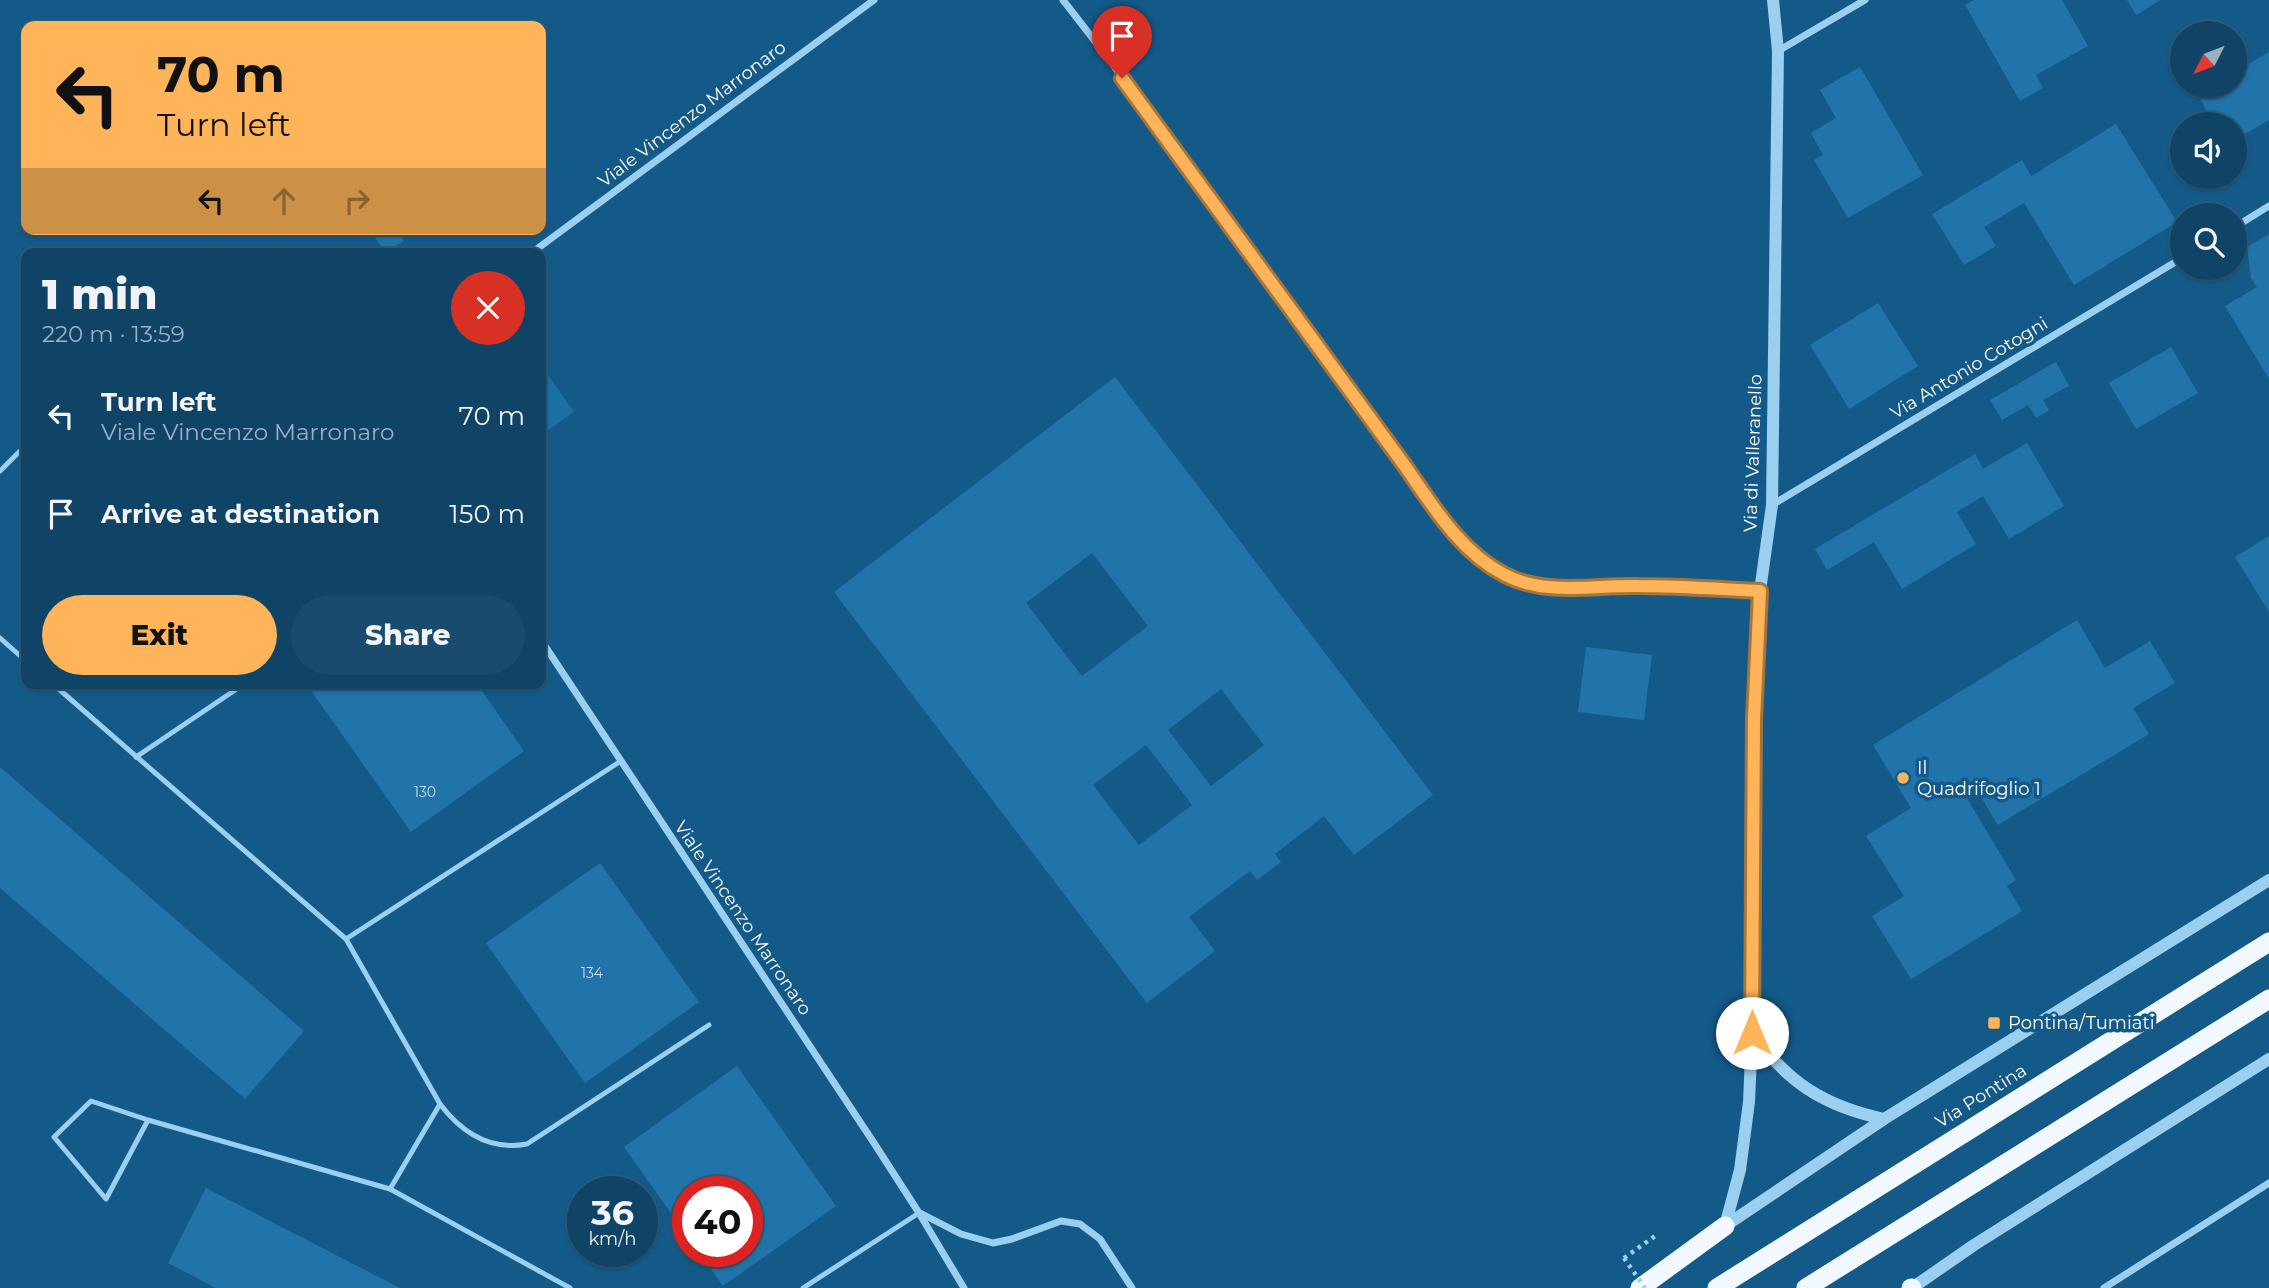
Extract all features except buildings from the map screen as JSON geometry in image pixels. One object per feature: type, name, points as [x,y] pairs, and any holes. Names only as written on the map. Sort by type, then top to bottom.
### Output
[{"type":"highway","name":"Via Pontina","points":[[1717,1288],[2269,942]]},
{"type":"highway","points":[[1806,1288],[2269,999]]},
{"type":"highway","points":[[1642,1288],[1725,1226]]},
{"type":"street","name":"Viale Vincenzo Marronaro","points":[[538,248],[874,0]]},
{"type":"street","points":[[1063,0],[1108,58],[1434,509],[1467,547],[1506,575],[1547,587],[1573,589],[1636,586],[1760,591]]},
{"type":"street","name":"Via di Valleranello","points":[[1725,1226],[1740,1170],[1747,1124],[1752,1033],[1754,719],[1760,591],[1772,505],[1778,51],[1773,0]]},
{"type":"street","points":[[1778,51],[1864,0]]},
{"type":"street","points":[[2247,220],[2269,206]]},
{"type":"street","name":"Via Antonio Cotogni","points":[[1772,505],[2170,265]]},
{"type":"street","name":"Viale Vincenzo Marronaro","points":[[546,648],[919,1213],[964,1288]]},
{"type":"street","name":"Via Pontina","points":[[1725,1226],[1884,1119],[2269,880]]},
{"type":"street","points":[[1752,1033],[1773,1060],[1804,1088],[1843,1108],[1884,1119]]},
{"type":"street","points":[[1912,1288],[1973,1245],[2269,1059]]},
{"type":"street","points":[[2104,1288],[2269,1183]]},
{"type":"street","points":[[919,1213],[961,1234],[993,1243],[1013,1239],[1061,1221],[1080,1224],[1100,1239],[1132,1288]]},
{"type":"lane","points":[[0,471],[21,450]]},
{"type":"lane","points":[[0,638],[21,657]]},
{"type":"lane","points":[[59,689],[346,939],[440,1104],[451,1119],[488,1142],[508,1148],[527,1144],[709,1025]]},
{"type":"lane","points":[[136,757],[237,689]]},
{"type":"lane","points":[[346,939],[621,761]]},
{"type":"lane","points":[[148,1120],[106,1199],[54,1137],[92,1101],[148,1120],[390,1189],[570,1288]]},
{"type":"lane","points":[[390,1189],[440,1104]]},
{"type":"lane","points":[[803,1288],[919,1213]]},
{"type":"path","points":[[1624,1258],[1642,1288]]},
{"type":"shaded area","points":[[546,372],[574,412],[546,432]]},
{"type":"place","name":"Il Quadrifoglio 1","points":[[1903,778]]},
{"type":"place","name":"Pontina/Tumiati","points":[[1994,1023]]},
{"type":"route","points":[[1122,78],[1434,509],[1467,547],[1488,564],[1526,583],[1547,587],[1573,589],[1636,586],[1760,591],[1754,719],[1752,1033]]}]
